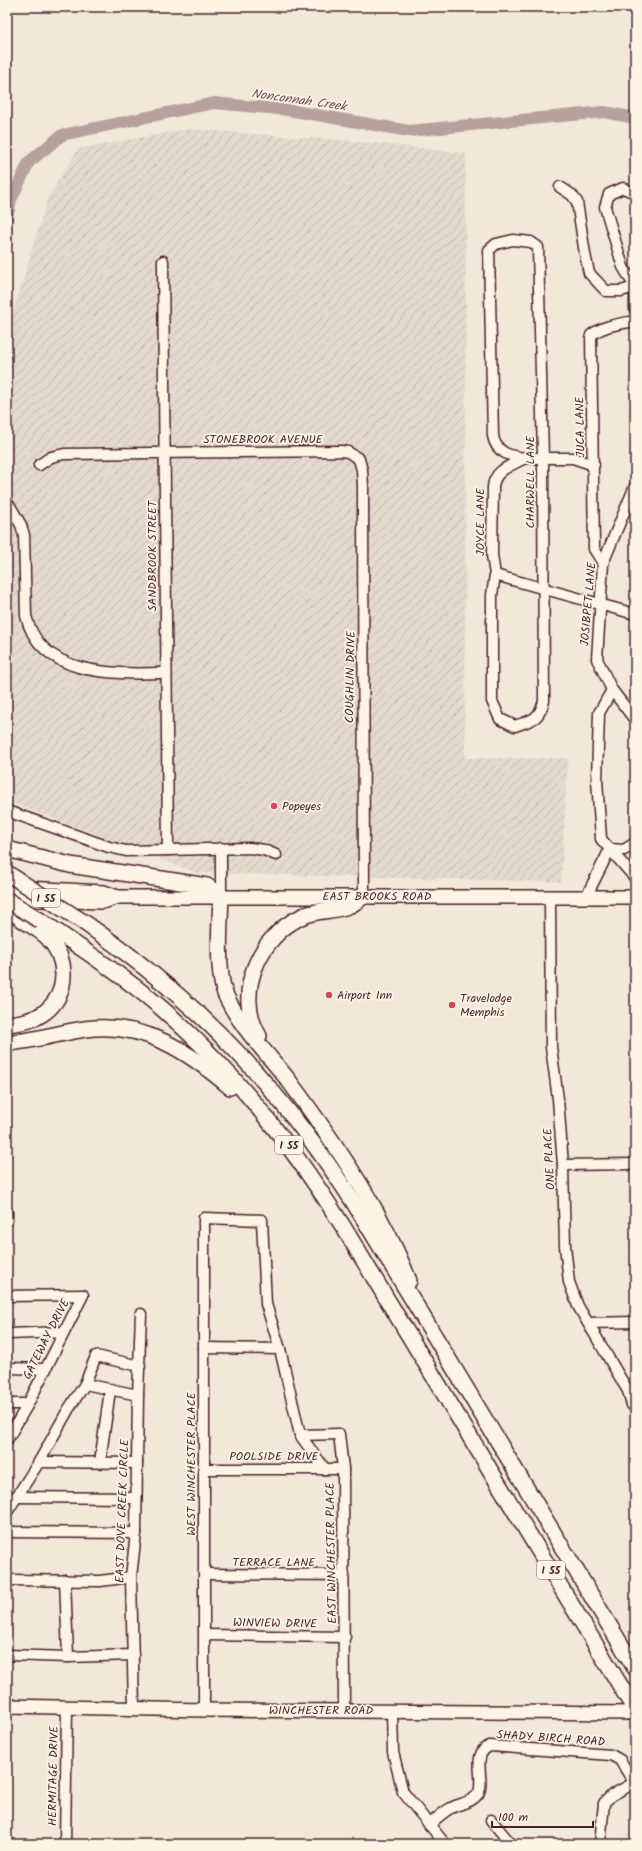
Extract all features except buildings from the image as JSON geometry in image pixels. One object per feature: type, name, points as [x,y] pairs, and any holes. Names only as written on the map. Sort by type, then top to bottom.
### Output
[{"type":"highway","points":[[7,849],[70,865],[206,886],[221,897],[221,966],[226,996],[239,1018],[272,1058],[323,1128],[374,1209],[401,1258],[424,1317]]},
{"type":"highway","name":"I 55","points":[[7,873],[85,923],[161,979],[227,1040],[267,1083],[327,1161],[424,1317],[635,1668]]},
{"type":"highway","points":[[272,1058],[257,1033],[250,1008],[252,976],[262,952],[280,930],[301,916],[312,912],[349,906],[364,896]]},
{"type":"highway","name":"I 55","points":[[10,900],[34,921],[93,955],[159,1006],[217,1061],[271,1122],[299,1159],[344,1228],[635,1711]]},
{"type":"highway","points":[[7,905],[11,911],[34,921],[48,937],[61,956],[64,968],[57,998],[44,1012],[24,1021],[7,1024]]},
{"type":"highway","points":[[7,1043],[99,1028],[129,1029],[176,1046],[196,1059],[271,1122]]},
{"type":"main road","name":"EAST BROOKS ROAD","points":[[7,888],[104,892],[118,897]]},
{"type":"main road","name":"EAST BROOKS ROAD","points":[[10,900],[103,902],[118,897],[635,897]]},
{"type":"main road","name":"WINCHESTER ROAD","points":[[7,1706],[204,1710],[635,1711]]},
{"type":"street","points":[[560,188],[572,195],[577,202],[584,254],[589,273],[606,291],[635,289]]},
{"type":"street","points":[[635,193],[623,188],[609,194],[605,207],[623,267],[635,289],[635,310]]},
{"type":"street","name":"CHARWELL LANE","points":[[515,726],[538,716],[541,713],[544,701],[543,457],[538,247],[531,242],[513,240],[496,244],[489,250],[492,433],[495,444],[499,449],[509,455],[525,458]]},
{"type":"street","name":"SANDBROOK STREET","points":[[163,262],[168,850]]},
{"type":"street","name":"JUCA LANE","points":[[603,563],[594,548],[591,335],[599,329],[613,324],[635,322]]},
{"type":"street","name":"STONEBROOK AVENUE","points":[[39,465],[51,457],[64,454],[164,452],[341,451],[348,452],[359,459]]},
{"type":"street","points":[[525,458],[573,458],[594,465]]},
{"type":"street","name":"JOYCE LANE","points":[[515,726],[500,719],[492,701],[492,595],[495,575],[492,555],[494,480],[502,470],[525,458]]},
{"type":"street","name":"COUGHLIN DRIVE","points":[[359,459],[364,486],[364,896]]},
{"type":"street","name":"JOSIBPET LANE","points":[[635,486],[603,563],[597,659],[612,690],[635,719]]},
{"type":"street","points":[[10,506],[23,531],[26,616],[29,628],[38,643],[55,657],[86,669],[118,674],[166,673]]},
{"type":"street","points":[[495,575],[635,614]]},
{"type":"street","points":[[612,690],[599,713],[597,780],[601,839],[635,878]]},
{"type":"street","points":[[7,811],[119,850],[133,851],[221,848],[257,849],[276,855]]},
{"type":"street","points":[[610,849],[624,850],[635,843]]},
{"type":"street","points":[[221,848],[221,897]]},
{"type":"street","points":[[586,897],[610,849]]},
{"type":"street","name":"ONE PLACE","points":[[550,897],[551,1047],[558,1099],[563,1165],[565,1246],[569,1282],[578,1306],[628,1391],[632,1405]]},
{"type":"street","points":[[563,1165],[635,1164]]},
{"type":"street","points":[[7,1212],[7,1221]]},
{"type":"street","name":"WEST WINCHESTER PLACE","points":[[204,1218],[204,1710]]},
{"type":"street","name":"EAST WINCHESTER PLACE","points":[[204,1218],[262,1220],[266,1304],[280,1349],[300,1435],[325,1469]]},
{"type":"street","name":"GATEWAY DRIVE","points":[[7,1296],[83,1295],[28,1404],[7,1440]]},
{"type":"street","name":"EAST DOVE CREEK CIRCLE","points":[[134,1708],[131,1577],[136,1533],[138,1463],[138,1395],[135,1365],[142,1314]]},
{"type":"street","points":[[588,1323],[635,1322]]},
{"type":"street","points":[[7,1334],[64,1332]]},
{"type":"street","points":[[204,1348],[280,1349]]},
{"type":"street","points":[[7,1512],[15,1497],[39,1462],[68,1410],[85,1384],[96,1356],[135,1365]]},
{"type":"street","points":[[7,1368],[46,1369]]},
{"type":"street","points":[[85,1384],[138,1395]]},
{"type":"street","points":[[100,1462],[110,1390]]},
{"type":"street","points":[[7,1404],[28,1404]]},
{"type":"street","name":"EAST WINCHESTER PLACE","points":[[300,1435],[339,1434],[343,1469],[345,1637],[344,1711]]},
{"type":"street","points":[[39,1462],[138,1463]]},
{"type":"street","name":"POOLSIDE DRIVE","points":[[204,1469],[343,1469]]},
{"type":"street","points":[[15,1497],[136,1498]]},
{"type":"street","points":[[7,1532],[136,1533]]},
{"type":"street","name":"TERRACE LANE","points":[[204,1574],[344,1575]]},
{"type":"street","points":[[7,1580],[100,1581],[131,1577]]},
{"type":"street","points":[[65,1580],[68,1657]]},
{"type":"street","name":"WINVIEW DRIVE","points":[[205,1635],[345,1637]]},
{"type":"street","points":[[7,1656],[68,1657],[133,1655]]},
{"type":"street","name":"HERMITAGE DRIVE","points":[[65,1844],[67,1708]]},
{"type":"street","points":[[392,1711],[393,1752],[403,1792],[445,1844]]},
{"type":"street","name":"SHADY BIRCH ROAD","points":[[429,1825],[447,1810],[468,1802],[475,1798],[479,1793],[481,1782],[480,1759],[484,1750],[490,1746],[611,1755],[620,1760],[634,1784]]},
{"type":"street","points":[[600,1844],[604,1803],[609,1798],[634,1784]]},
{"type":"street","points":[[491,1820],[511,1844]]},
{"type":"shaded area","points":[[188,129],[353,141],[466,153],[465,758],[568,758],[561,882],[197,873],[7,801],[7,332],[48,197],[78,149]]},
{"type":"waterway","name":"Nonconnah Creek","points":[[7,218],[11,200],[29,162],[62,135],[214,103],[288,110],[409,131],[604,112],[635,118]]},
{"type":"place","name":"Popeyes","points":[[274,806]]},
{"type":"place","name":"Airport Inn","points":[[329,995]]},
{"type":"place","name":"Travelodge Memphis","points":[[452,1005]]}]
